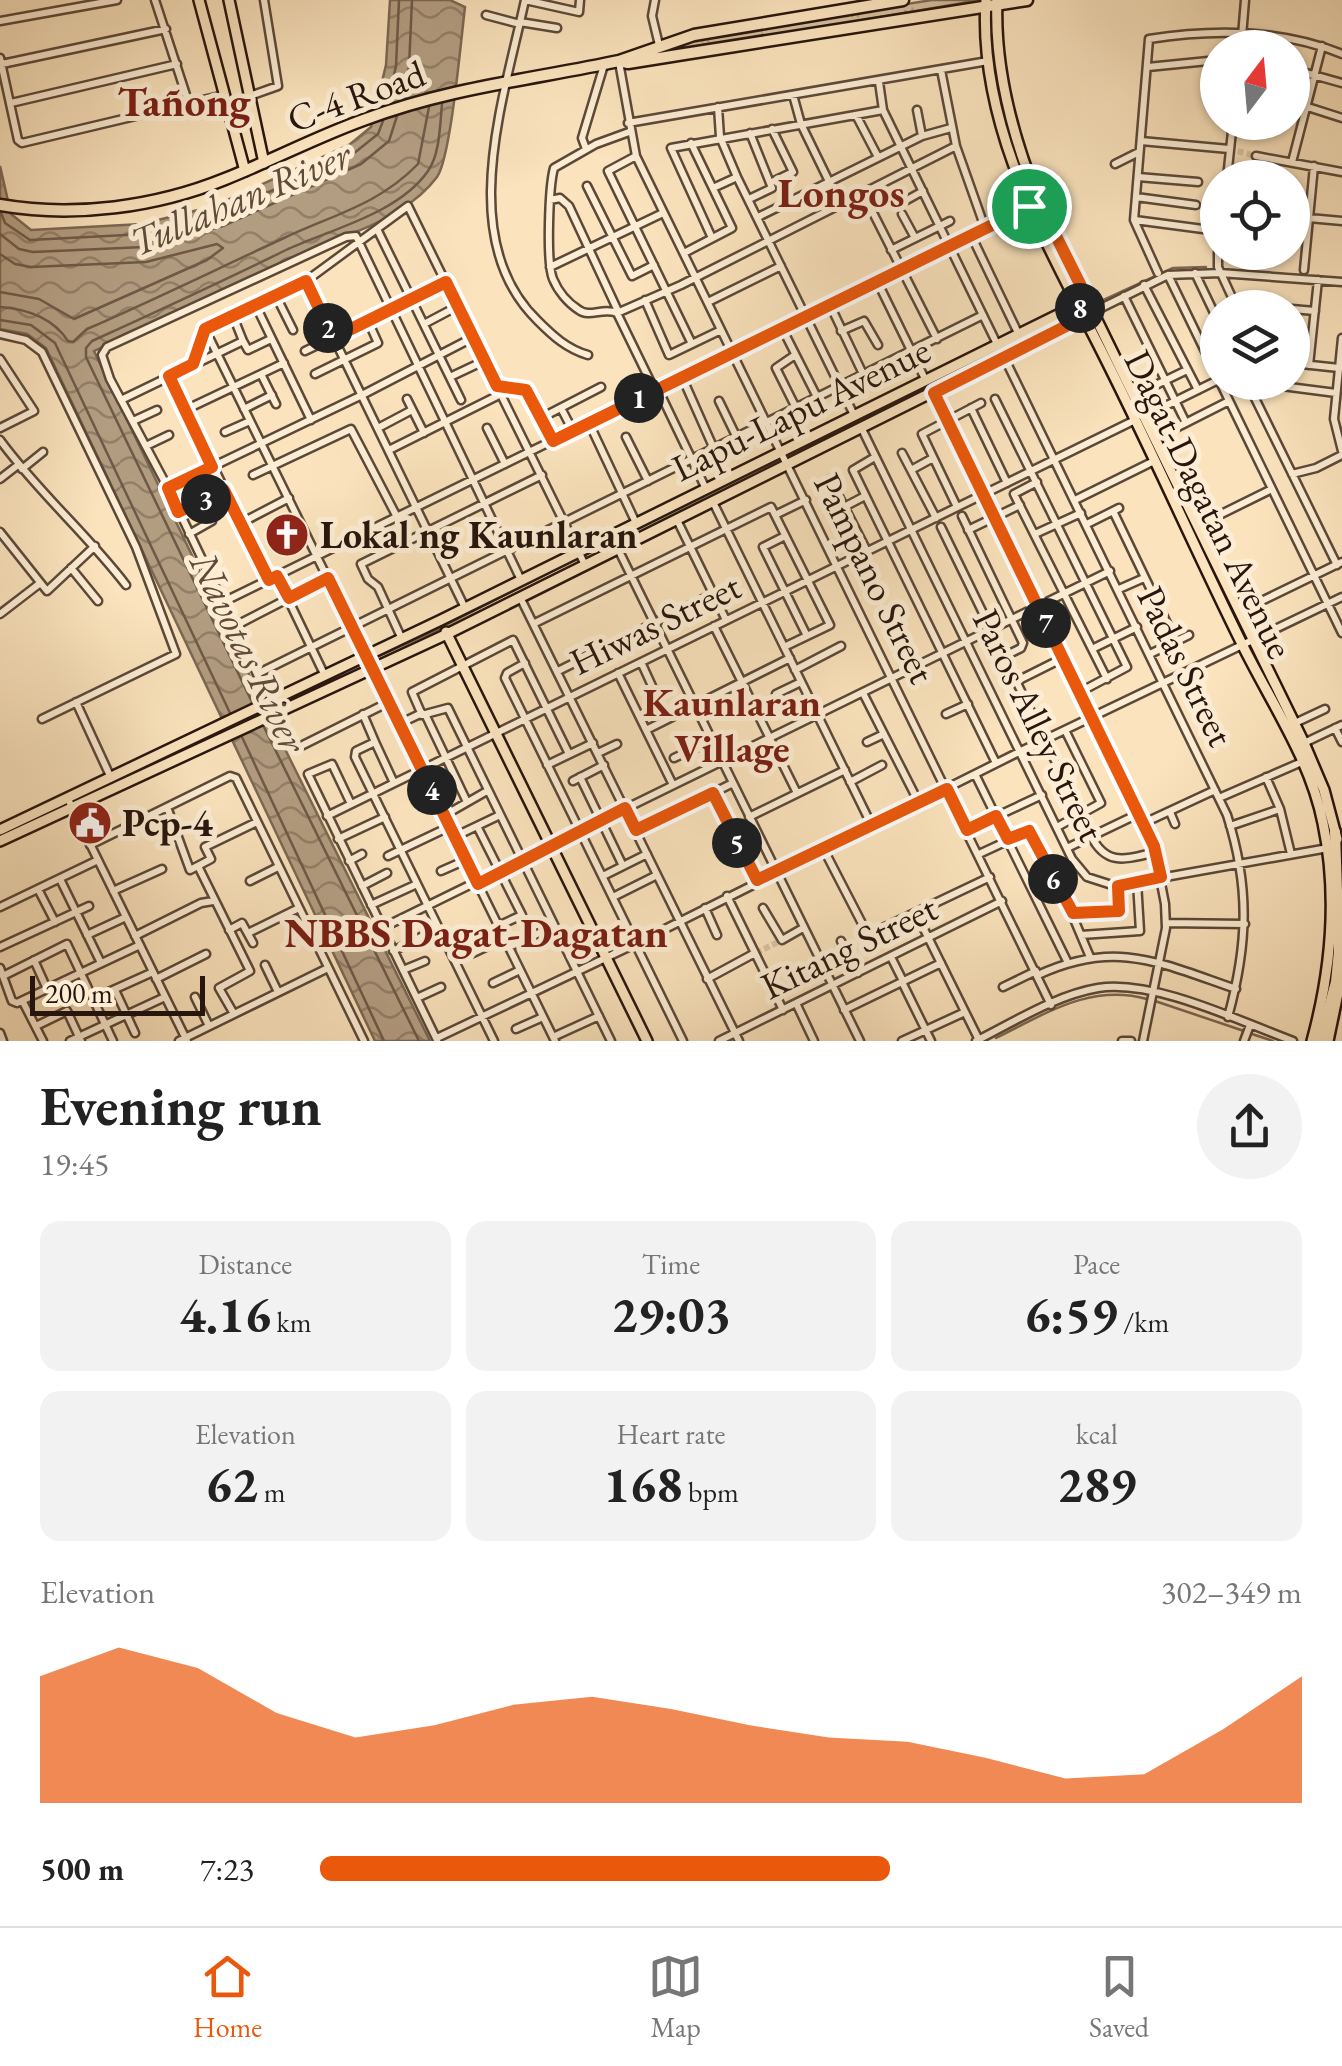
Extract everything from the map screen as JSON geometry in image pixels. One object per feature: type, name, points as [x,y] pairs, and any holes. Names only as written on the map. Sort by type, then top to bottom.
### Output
[{"type":"highway","name":"C-4 Road","points":[[5,206],[74,210],[133,204],[190,191],[364,119],[453,92],[619,61],[659,45],[720,30],[903,0]]},
{"type":"highway","name":"C-4 Road","points":[[619,61],[678,56],[1027,0]]},
{"type":"highway","points":[[1314,1040],[1336,982],[1336,832]]},
{"type":"main road","points":[[199,0],[245,171]]},
{"type":"main road","points":[[229,0],[264,163]]},
{"type":"main road","name":"Dagat-Dagatan Avenue","points":[[991,3],[988,61],[1004,138],[1078,305],[1140,418],[1243,646],[1294,723],[1324,790],[1336,846],[1330,950],[1314,1040]]},
{"type":"main road","name":"Dagat-Dagatan Avenue","points":[[991,3],[1014,134],[1034,204],[1094,311],[1135,395],[1140,418],[1156,438],[1254,640],[1336,846],[1342,876]]},
{"type":"main road","name":"Lapu-Lapu Avenue","points":[[0,830],[223,739],[447,634],[520,597],[636,523],[1088,300]]},
{"type":"main road","name":"Lapu-Lapu Avenue","points":[[114,783],[271,697],[325,676],[521,580],[618,548],[1094,311]]},
{"type":"main road","points":[[674,504],[679,519]]},
{"type":"main road","points":[[441,620],[647,1041]]},
{"type":"main road","name":"Lapu-Lapu Avenue","points":[[0,840],[70,803]]},
{"type":"main road","points":[[1328,1041],[1342,974]]},
{"type":"street","points":[[0,21],[117,0]]},
{"type":"street","points":[[155,0],[189,104]]},
{"type":"street","points":[[166,29],[1,61],[18,140],[22,143],[189,104],[249,98],[278,86],[264,0]]},
{"type":"street","points":[[580,0],[581,12],[525,0],[489,195],[503,271],[526,309],[574,351],[588,355]]},
{"type":"street","points":[[655,0],[652,16],[659,45]]},
{"type":"street","points":[[1242,30],[1245,0]]},
{"type":"street","points":[[486,14],[557,28]]},
{"type":"street","points":[[1158,273],[1134,220],[1149,40],[1200,32]]},
{"type":"street","points":[[1310,44],[1342,54]]},
{"type":"street","points":[[1310,94],[1322,46]]},
{"type":"street","name":"Pampano Street","points":[[619,61],[636,156],[1052,1005]]},
{"type":"street","points":[[956,146],[696,277],[617,312],[581,312],[559,290],[550,268],[554,168],[629,127],[718,107],[988,61]]},
{"type":"street","points":[[1148,67],[1200,62]]},
{"type":"street","points":[[11,103],[178,64]]},
{"type":"street","points":[[586,149],[582,138],[604,64]]},
{"type":"street","points":[[940,70],[956,146],[986,228]]},
{"type":"street","points":[[1310,73],[1342,84]]},
{"type":"street","points":[[879,82],[883,110],[998,346]]},
{"type":"street","points":[[793,95],[801,124],[840,204]]},
{"type":"street","points":[[718,107],[720,137],[737,177],[855,417]]},
{"type":"street","points":[[1310,107],[1342,118]]},
{"type":"street","points":[[712,238],[670,151],[720,137],[883,110]]},
{"type":"street","points":[[916,110],[922,136]]},
{"type":"street","points":[[856,115],[878,158]]},
{"type":"street","points":[[758,217],[900,146],[951,128]]},
{"type":"street","points":[[770,183],[793,172],[772,129]]},
{"type":"street","points":[[749,199],[772,188],[750,133]]},
{"type":"street","points":[[1140,140],[1230,149]]},
{"type":"street","points":[[1228,160],[1231,140]]},
{"type":"street","points":[[684,253],[732,228],[692,143]]},
{"type":"street","points":[[1116,164],[1140,152]]},
{"type":"street","points":[[636,156],[608,170],[692,344]]},
{"type":"street","points":[[1256,156],[1280,160]]},
{"type":"street","points":[[1310,165],[1342,172]]},
{"type":"street","points":[[1310,208],[1314,166]]},
{"type":"street","points":[[713,188],[737,177]]},
{"type":"street","points":[[1138,177],[1198,182]]},
{"type":"street","points":[[588,186],[632,276],[654,266]]},
{"type":"street","points":[[905,200],[922,192]]},
{"type":"street","points":[[863,193],[937,339]]},
{"type":"street","points":[[1136,197],[1196,204]]},
{"type":"street","points":[[550,200],[560,198],[569,206],[706,489]]},
{"type":"street","points":[[221,603],[1034,204]]},
{"type":"street","points":[[193,364],[205,329],[306,281],[408,206],[582,558]]},
{"type":"street","points":[[550,268],[663,213]]},
{"type":"street","points":[[902,214],[915,238]]},
{"type":"street","points":[[1310,218],[1342,221]]},
{"type":"street","points":[[1134,220],[1200,229]]},
{"type":"street","points":[[891,250],[950,221]]},
{"type":"street","points":[[377,230],[461,400]]},
{"type":"street","points":[[271,697],[103,362],[107,347],[354,235],[521,580]]},
{"type":"street","points":[[971,235],[1019,335]]},
{"type":"street","points":[[708,302],[781,266]]},
{"type":"street","points":[[1220,270],[1228,290]]},
{"type":"street","points":[[1195,273],[1203,290]]},
{"type":"street","name":"Lapu-Lapu Avenue","points":[[1094,311],[1168,275],[1220,274],[1342,282]]},
{"type":"street","points":[[1168,275],[1200,342]]},
{"type":"street","points":[[1310,358],[1318,280]]},
{"type":"street","points":[[306,281],[466,608]]},
{"type":"street","points":[[877,281],[926,381]]},
{"type":"street","points":[[305,352],[446,282]]},
{"type":"street","points":[[1144,285],[1198,390]]},
{"type":"street","points":[[276,296],[293,330]]},
{"type":"street","points":[[1124,296],[1186,423]]},
{"type":"street","points":[[645,300],[669,355],[721,330]]},
{"type":"street","points":[[830,304],[863,374]]},
{"type":"street","points":[[256,306],[311,420]]},
{"type":"street","points":[[423,324],[458,306]]},
{"type":"street","points":[[1310,310],[1314,310]]},
{"type":"street","points":[[257,674],[983,315]]},
{"type":"street","points":[[233,316],[248,350],[271,339]]},
{"type":"street","points":[[315,374],[378,343],[368,321]]},
{"type":"street","points":[[841,331],[865,321],[878,344]]},
{"type":"street","points":[[782,328],[817,397]]},
{"type":"street","points":[[205,329],[554,1039],[599,1016]]},
{"type":"street","points":[[0,334],[26,340],[42,352],[136,547],[176,654],[42,719]]},
{"type":"street","points":[[168,488],[474,337]]},
{"type":"street","points":[[1292,474],[1316,468],[1342,453],[1334,418],[1342,338]]},
{"type":"street","points":[[122,400],[243,342]]},
{"type":"street","points":[[795,354],[776,368],[796,408]]},
{"type":"street","name":"Padas Street","points":[[1004,357],[1137,626],[1230,826],[1240,862],[1245,924],[1228,1017]]},
{"type":"street","points":[[0,359],[34,411],[0,428]]},
{"type":"street","points":[[450,377],[486,360]]},
{"type":"street","points":[[1310,365],[1340,363]]},
{"type":"street","points":[[184,410],[284,364]]},
{"type":"street","points":[[1135,395],[1187,370]]},
{"type":"street","points":[[261,374],[276,404]]},
{"type":"street","points":[[169,376],[241,524],[289,598],[325,676]]},
{"type":"street","points":[[682,377],[714,448]]},
{"type":"street","points":[[541,418],[601,387]]},
{"type":"street","points":[[389,450],[445,423],[499,390],[526,390],[553,441]]},
{"type":"street","name":"Hiwas Street","points":[[327,816],[1198,390]]},
{"type":"street","points":[[1310,390],[1336,393]]},
{"type":"street","points":[[934,393],[1156,852],[1166,923],[1143,1041]]},
{"type":"street","points":[[244,409],[272,395]]},
{"type":"street","points":[[407,399],[424,434]]},
{"type":"street","points":[[995,399],[1127,668],[1080,692]]},
{"type":"street","points":[[720,400],[737,438]]},
{"type":"street","points":[[1240,612],[1339,564],[1256,400]]},
{"type":"street","points":[[1156,438],[1229,402],[1342,633]]},
{"type":"street","points":[[958,507],[922,434],[981,403]]},
{"type":"street","points":[[561,408],[573,431]]},
{"type":"street","points":[[971,408],[1007,483]]},
{"type":"street","points":[[133,421],[157,410]]},
{"type":"street","points":[[378,428],[412,410]]},
{"type":"street","points":[[226,432],[250,421]]},
{"type":"street","points":[[588,424],[636,523]]},
{"type":"street","points":[[487,428],[505,464]]},
{"type":"street","points":[[253,475],[351,429],[397,517]]},
{"type":"street","name":"Paros Alley Street","points":[[862,429],[1057,827],[1087,877],[1106,886],[1118,886],[1336,846]]},
{"type":"street","points":[[146,446],[170,435]]},
{"type":"street","points":[[626,438],[648,481]]},
{"type":"street","points":[[0,440],[126,584]]},
{"type":"street","points":[[0,478],[42,452]]},
{"type":"street","points":[[902,453],[936,518]]},
{"type":"street","points":[[875,456],[853,469],[996,764]]},
{"type":"street","points":[[911,470],[933,458]]},
{"type":"street","points":[[1075,500],[1156,460]]},
{"type":"street","points":[[401,637],[378,587],[368,579],[361,564],[542,474]]},
{"type":"street","points":[[830,479],[867,552]]},
{"type":"street","points":[[1037,482],[1014,494],[1107,678]]},
{"type":"street","points":[[178,512],[224,490]]},
{"type":"street","points":[[1197,526],[1272,490]]},
{"type":"street","points":[[844,506],[865,496]]},
{"type":"street","points":[[241,524],[288,498]]},
{"type":"street","points":[[534,623],[726,530],[806,500]]},
{"type":"street","points":[[713,502],[872,826]]},
{"type":"street","points":[[968,530],[1020,505]]},
{"type":"street","points":[[1087,524],[1116,509],[1176,642]]},
{"type":"street","points":[[773,511],[830,625],[784,647]]},
{"type":"street","points":[[1034,534],[1081,513]]},
{"type":"street","points":[[962,516],[1023,645],[1003,657]]},
{"type":"street","points":[[679,519],[726,620]]},
{"type":"street","points":[[189,534],[212,521]]},
{"type":"street","points":[[941,527],[1081,814]]},
{"type":"street","points":[[0,532],[47,591],[96,546]]},
{"type":"street","points":[[786,536],[763,548],[808,636]]},
{"type":"street","points":[[618,548],[860,1041]]},
{"type":"street","points":[[71,568],[98,602]]},
{"type":"street","points":[[382,928],[1110,572]]},
{"type":"street","points":[[233,627],[328,578]]},
{"type":"street","points":[[1119,589],[1144,578]]},
{"type":"street","points":[[0,614],[39,584]]},
{"type":"street","points":[[558,671],[713,594]]},
{"type":"street","points":[[520,597],[737,1037]]},
{"type":"street","points":[[351,804],[332,764],[308,774],[437,1040],[1021,750],[1342,597]]},
{"type":"street","points":[[714,626],[797,793]]},
{"type":"street","points":[[1092,649],[1137,626]]},
{"type":"street","points":[[1150,654],[1189,635]]},
{"type":"street","points":[[466,802],[413,690],[512,640],[570,754]]},
{"type":"street","points":[[795,670],[841,646]]},
{"type":"street","points":[[646,730],[790,658]]},
{"type":"street","points":[[1015,682],[1063,658]]},
{"type":"street","points":[[641,662],[652,686]]},
{"type":"street","points":[[525,664],[505,678],[683,1041]]},
{"type":"street","points":[[618,673],[672,785]]},
{"type":"street","points":[[776,694],[801,682]]},
{"type":"street","points":[[863,692],[919,803]]},
{"type":"street","points":[[76,702],[114,783]]},
{"type":"street","points":[[295,749],[389,702]]},
{"type":"street","points":[[946,714],[968,704]]},
{"type":"street","points":[[399,724],[448,708],[609,1040]]},
{"type":"street","points":[[1294,723],[1325,709]]},
{"type":"street","points":[[363,714],[394,782]]},
{"type":"street","points":[[1304,743],[1338,727],[1342,742]]},
{"type":"street","points":[[1057,827],[1101,803],[1065,730]]},
{"type":"street","points":[[867,742],[884,734]]},
{"type":"street","points":[[674,758],[711,740]]},
{"type":"street","points":[[374,742],[355,754],[491,1040]]},
{"type":"street","points":[[547,765],[593,742]]},
{"type":"street","points":[[598,753],[616,744]]},
{"type":"street","points":[[1144,822],[1304,761]]},
{"type":"street","points":[[604,764],[577,779],[602,820],[622,866]]},
{"type":"street","points":[[850,782],[882,766]]},
{"type":"street","points":[[750,817],[845,770]]},
{"type":"street","points":[[975,774],[1067,961]]},
{"type":"street","points":[[90,845],[233,776],[364,1041]]},
{"type":"street","points":[[1266,777],[1280,809],[1292,854]]},
{"type":"street","points":[[636,830],[733,782]]},
{"type":"street","points":[[445,815],[488,791]]},
{"type":"street","points":[[713,793],[757,880]]},
{"type":"street","points":[[967,830],[1042,795]]},
{"type":"street","points":[[70,803],[184,1040],[328,968]]},
{"type":"street","points":[[167,807],[190,870],[211,858],[206,847],[256,822]]},
{"type":"street","points":[[1230,826],[1280,809]]},
{"type":"street","points":[[1170,812],[1176,824]]},
{"type":"street","points":[[1068,848],[1140,813]]},
{"type":"street","points":[[456,836],[500,816]]},
{"type":"street","points":[[338,839],[385,817]]},
{"type":"street","points":[[388,856],[451,826]]},
{"type":"street","points":[[477,826],[522,915],[498,926]]},
{"type":"street","points":[[979,854],[1028,830],[1090,957]]},
{"type":"street","points":[[1091,836],[1100,853],[1108,857],[1131,858],[1156,852]]},
{"type":"street","points":[[823,848],[865,934],[990,876]]},
{"type":"street","points":[[350,861],[362,854]]},
{"type":"street","points":[[603,876],[647,854]]},
{"type":"street","points":[[0,907],[98,860]]},
{"type":"street","points":[[441,871],[466,860]]},
{"type":"street","points":[[198,866],[250,972],[220,986],[234,1014]]},
{"type":"street","points":[[250,881],[278,867]]},
{"type":"street","points":[[113,891],[162,869]]},
{"type":"street","points":[[362,886],[387,873]]},
{"type":"street","points":[[613,897],[657,875]]},
{"type":"street","points":[[60,878],[101,963]]},
{"type":"street","points":[[1081,935],[1140,930],[1137,882]]},
{"type":"street","points":[[371,906],[418,884]]},
{"type":"street","points":[[1071,912],[1119,911],[1118,886]]},
{"type":"street","points":[[38,889],[55,922]]},
{"type":"street","points":[[727,896],[783,1010]]},
{"type":"street","points":[[136,936],[201,903],[213,901]]},
{"type":"street","name":"Kitang Street","points":[[719,1041],[737,1037],[783,1010],[1002,902]]},
{"type":"street","points":[[0,946],[88,906]]},
{"type":"street","points":[[248,933],[299,908]]},
{"type":"street","points":[[705,908],[717,935]]},
{"type":"street","points":[[763,908],[781,940],[803,928]]},
{"type":"street","points":[[916,913],[977,1040],[1097,988],[1137,987],[1293,1041]]},
{"type":"street","points":[[88,935],[126,917]]},
{"type":"street","points":[[229,930],[242,923],[253,944]]},
{"type":"street","points":[[1166,923],[1245,924]]},
{"type":"street","points":[[508,947],[554,926]]},
{"type":"street","points":[[393,950],[439,928]]},
{"type":"street","points":[[473,952],[504,938]]},
{"type":"street","points":[[841,941],[858,973]]},
{"type":"street","points":[[43,1041],[26,1005],[18,1002],[1,972],[67,944],[113,1041]]},
{"type":"street","points":[[18,1002],[140,945]]},
{"type":"street","points":[[707,979],[755,953]]},
{"type":"street","points":[[93,999],[206,954]]},
{"type":"street","points":[[1002,987],[1067,961],[1126,956],[1236,988]]},
{"type":"street","points":[[891,957],[930,1041]]},
{"type":"street","points":[[34,960],[48,989]]},
{"type":"street","points":[[403,970],[425,960]]},
{"type":"street","points":[[844,1010],[941,963]]},
{"type":"street","points":[[264,965],[278,992]]},
{"type":"street","points":[[492,983],[520,970]]},
{"type":"street","points":[[417,998],[441,987]]},
{"type":"street","points":[[115,990],[135,1033]]},
{"type":"street","points":[[70,1041],[165,997]]},
{"type":"street","points":[[195,997],[210,1026]]},
{"type":"street","points":[[796,1004],[814,1041]]},
{"type":"street","points":[[36,1026],[67,1011],[80,1039]]},
{"type":"street","points":[[902,1041],[965,1012]]},
{"type":"street","points":[[516,1029],[543,1017]]},
{"type":"street","points":[[1244,1041],[1250,1025]]},
{"type":"street","points":[[0,1034],[3,1041]]},
{"type":"street","points":[[1122,1041],[1131,1041]]},
{"type":"green space","points":[[932,0],[980,0],[628,60],[718,34]]},
{"type":"water","name":"Tullahan River","points":[[390,0],[450,0],[465,7],[451,123],[442,165],[428,188],[378,222],[94,351],[430,1041],[375,1041],[46,348],[27,334],[0,329],[0,166],[11,214],[31,230],[142,224],[214,206],[349,145],[371,127],[386,65]]},
{"type":"waterway","points":[[1097,303],[1173,268],[1200,267]]},
{"type":"waterway","points":[[1232,270],[1285,275]]},
{"type":"waterway","points":[[794,452],[1075,315]]},
{"type":"waterway","points":[[692,501],[776,461]]},
{"type":"waterway","points":[[448,624],[611,541]]},
{"type":"waterway","points":[[372,659],[441,628]]},
{"type":"waterway","name":"Navotas River","points":[[267,710],[365,662]]},
{"type":"waterway","points":[[996,1038],[1088,998],[1126,995],[1147,999]]},
{"type":"waterway","points":[[1155,1001],[1244,1031]]},
{"type":"waterway","points":[[1252,1034],[1273,1041]]},
{"type":"tunnel","points":[[1229,149],[1256,156]]},
{"type":"tunnel","points":[[756,953],[780,941]]},
{"type":"place","name":"Lokal ng Kaunlaran","points":[[287,535]]},
{"type":"place","name":"Pcp-4","points":[[90,823]]},
{"type":"district","name":"Tañong","points":[[184,101]]},
{"type":"district","name":"Longos","points":[[841,192]]},
{"type":"district","name":"Kaunlaran Village","points":[[732,725]]},
{"type":"district","name":"NBBS Dagat-Dagatan","points":[[476,932]]},
{"type":"route","points":[[1039,202],[1088,300],[1078,305],[1084,317],[934,393],[1154,846],[1161,877],[1118,886],[1119,911],[1070,911],[1029,831],[1008,839],[996,816],[967,830],[947,789],[757,880],[713,793],[636,830],[625,808],[478,884],[328,578],[289,598],[277,576],[269,580],[224,490],[178,512],[168,488],[212,467],[169,376],[193,364],[205,329],[306,281],[333,338],[446,282],[497,386],[526,390],[553,441],[1029,206],[1039,202]]}]
